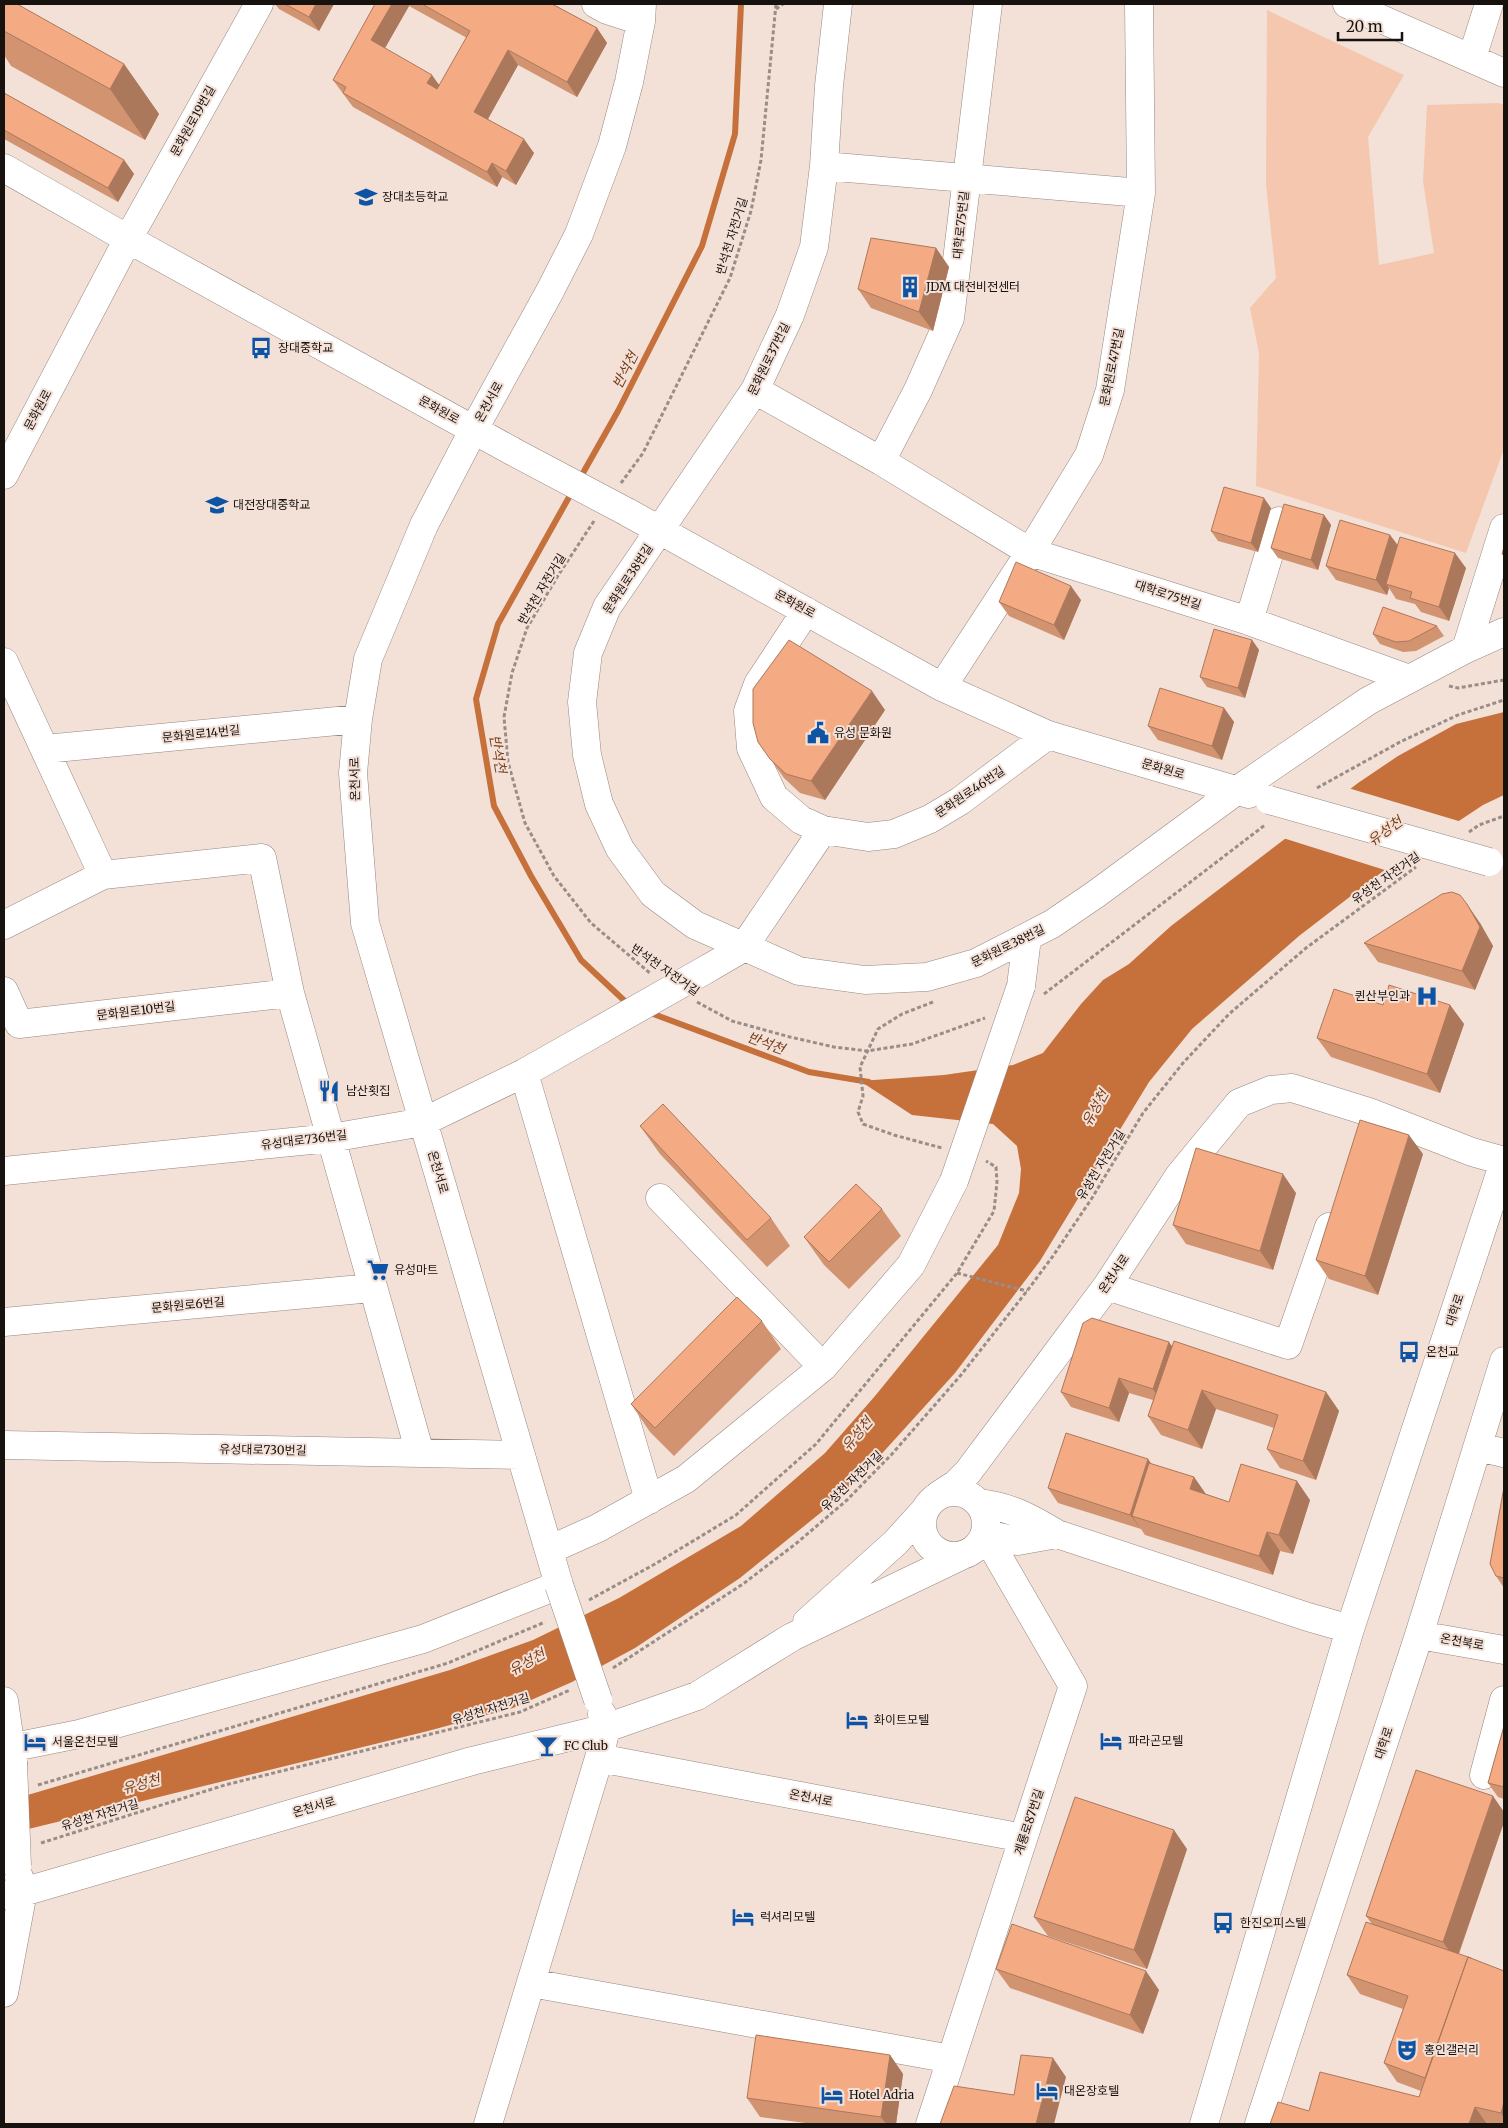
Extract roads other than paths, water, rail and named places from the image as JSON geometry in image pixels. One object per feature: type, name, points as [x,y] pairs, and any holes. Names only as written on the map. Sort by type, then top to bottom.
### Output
[{"type":"street","name":"문화원로19번길","points":[[128,239],[259,4]]},
{"type":"street","points":[[596,4],[607,10],[641,12]]},
{"type":"street","name":"문화원로37번길","points":[[660,530],[755,390],[790,316],[814,247],[824,166],[829,86],[838,4]]},
{"type":"street","name":"대학로75번길","points":[[881,461],[918,390],[950,318],[988,4]]},
{"type":"street","name":"문화원로47번길","points":[[942,687],[1030,552],[1089,455],[1110,390],[1141,193],[1139,4]]},
{"type":"street","points":[[1347,4],[1504,73]]},
{"type":"street","points":[[1472,58],[1489,4]]},
{"type":"street","name":"온천서로","points":[[488,2124],[599,1758],[606,1728],[586,1694],[549,1550],[365,923],[353,772],[358,719],[368,659],[424,526],[579,234],[612,146],[629,82],[641,12]]},
{"type":"street","points":[[824,166],[1141,193]]},
{"type":"street","name":"문화원로","points":[[5,170],[942,687],[1048,736],[1236,791],[1270,810],[1496,865]]},
{"type":"street","name":"문화원로","points":[[4,475],[128,239]]},
{"type":"street","name":"대학로75번길","points":[[755,390],[881,461],[1030,552],[1249,621],[1409,679]]},
{"type":"street","points":[[1249,621],[1279,521]]},
{"type":"street","points":[[1466,649],[1504,528]]},
{"type":"street","name":"문화원로38번길","points":[[660,530],[607,607],[588,653],[582,702],[587,755],[599,804],[620,849],[653,894],[695,925],[798,971],[874,979],[927,977],[976,963],[1052,924],[1236,791],[1368,701],[1409,679]]},
{"type":"street","name":"문화원로46번길","points":[[806,611],[758,684],[748,711],[751,748],[774,797],[801,820],[823,830],[868,837],[894,834],[930,818],[960,801],[1048,736]]},
{"type":"street","points":[[1409,679],[1466,649],[1504,632]]},
{"type":"street","points":[[4,662],[104,875]]},
{"type":"street","name":"문화원로14번길","points":[[45,749],[358,719]]},
{"type":"street","points":[[743,948],[823,830]]},
{"type":"street","points":[[4,925],[104,875],[262,858],[290,993],[420,1453]]},
{"type":"street","points":[[549,1550],[598,1528],[686,1479],[823,1367],[911,1265],[954,1181],[1031,991],[1027,938]]},
{"type":"street","name":"유성대로736번길","points":[[4,1171],[331,1138],[423,1122],[524,1074],[743,948]]},
{"type":"street","name":"문화원로10번길","points":[[4,991],[19,1024],[290,993]]},
{"type":"street","points":[[524,1074],[649,1500]]},
{"type":"street","name":"대학로","points":[[1204,2124],[1350,1629],[1504,1161],[1472,1152],[1369,1112],[1292,1088],[1271,1090]]},
{"type":"street","name":"온천서로","points":[[972,1490],[1180,1176],[1239,1103],[1271,1090]]},
{"type":"street","points":[[1359,1140],[1369,1112]]},
{"type":"street","points":[[660,1198],[823,1367]]},
{"type":"street","points":[[1106,1286],[1288,1345],[1336,1205]]},
{"type":"street","name":"문화원로6번길","points":[[4,1322],[372,1288]]},
{"type":"street","name":"대학로","points":[[1259,2124],[1419,1635],[1504,1362]]},
{"type":"street","name":"유성대로730번길","points":[[4,1445],[521,1455]]},
{"type":"street","points":[[1478,1447],[1504,1453]]},
{"type":"street","points":[[792,1637],[826,1603],[894,1543],[932,1502],[956,1484],[972,1490],[993,1505],[1026,1515],[1057,1534],[1308,1617],[1350,1629]]},
{"type":"street","points":[[932,1502],[921,1520],[922,1530],[931,1548],[950,1556],[961,1556],[971,1552],[979,1544],[984,1534],[986,1523],[984,1513],[972,1490]]},
{"type":"street","points":[[984,1534],[1018,1540],[1057,1534]]},
{"type":"street","name":"계룡로87번길","points":[[930,2124],[1073,1686],[984,1534]]},
{"type":"street","name":"온천서로","points":[[19,1875],[606,1728],[697,1696],[792,1637],[961,1556]]},
{"type":"street","points":[[9,1753],[423,1639],[559,1585]]},
{"type":"street","name":"온천북로","points":[[1419,1635],[1504,1650]]},
{"type":"street","points":[[1484,1775],[1504,1700]]},
{"type":"street","points":[[4,1701],[19,1875],[4,1993]]},
{"type":"street","name":"온천서로","points":[[599,1758],[1024,1838]]},
{"type":"street","points":[[531,1983],[951,2059]]},
{"type":"water","name":"유성천","points":[[1504,712],[1504,795],[1483,805],[1382,872],[1299,936],[1192,1029],[1149,1082],[1040,1261],[955,1373],[867,1470],[824,1510],[740,1578],[635,1648],[572,1682],[513,1708],[428,1731],[4,1835],[4,1802],[450,1670],[533,1640],[619,1598],[741,1526],[825,1453],[875,1396],[998,1245],[1019,1193],[1021,1169],[1017,1146],[993,1124],[912,1115],[860,1081],[944,1075],[1013,1065],[1043,1053],[1081,1004],[1103,980],[1129,964],[1171,926],[1358,783],[1398,756],[1456,724]]},
{"type":"waterway","name":"반석천","points":[[579,480],[618,411],[702,246],[735,134],[741,4]]},
{"type":"waterway","name":"반석천","points":[[573,490],[498,624],[476,699],[494,806],[531,876],[581,960],[629,1005]]},
{"type":"waterway","name":"반석천","points":[[648,1012],[809,1072],[869,1082]]},
{"type":"place","name":"장대초등학교","points":[[366,197]]},
{"type":"place","name":"JDM 대전비전센터","points":[[910,287]]},
{"type":"place","name":"장대중학교","points":[[261,348]]},
{"type":"place","name":"대전장대중학교","points":[[217,505]]},
{"type":"place","name":"유성 문화원","points":[[818,733]]},
{"type":"place","name":"퀸산부인과","points":[[1427,996]]},
{"type":"place","name":"남산횟집","points":[[329,1091]]},
{"type":"place","name":"유성마트","points":[[378,1270]]},
{"type":"place","name":"온천교","points":[[1409,1352]]},
{"type":"place","name":"화이트모텔","points":[[857,1720]]},
{"type":"place","name":"파라곤모텔","points":[[1111,1741]]},
{"type":"place","name":"서울온천모텔","points":[[35,1742]]},
{"type":"place","name":"FC Club","points":[[547,1746]]},
{"type":"place","name":"럭셔리모텔","points":[[743,1917]]},
{"type":"place","name":"한진오피스텔","points":[[1223,1923]]},
{"type":"place","name":"홍인갤러리","points":[[1407,2050]]},
{"type":"place","name":"대온장호텔","points":[[1047,2091]]},
{"type":"place","name":"Hotel Adria","points":[[832,2095]]}]
